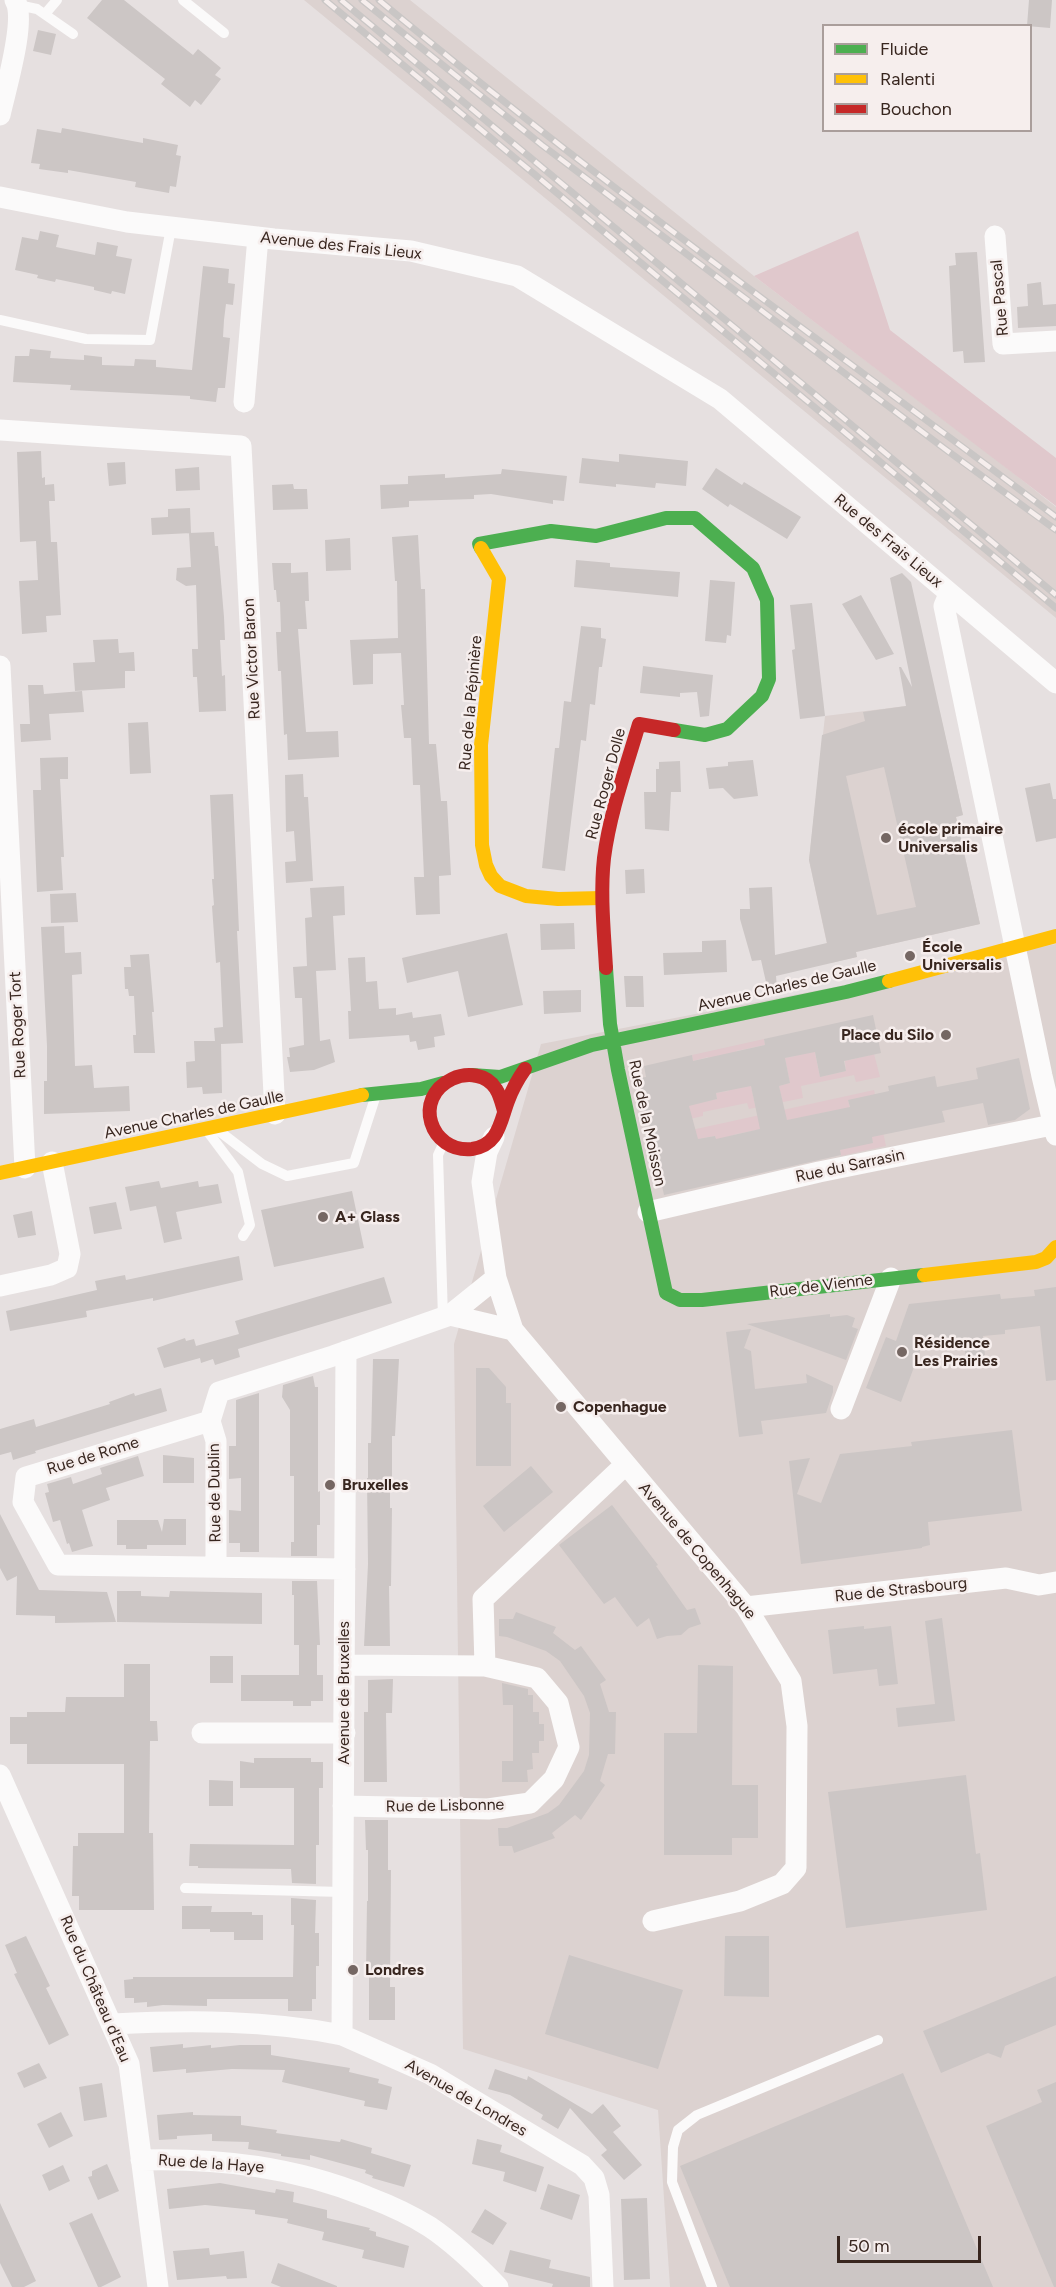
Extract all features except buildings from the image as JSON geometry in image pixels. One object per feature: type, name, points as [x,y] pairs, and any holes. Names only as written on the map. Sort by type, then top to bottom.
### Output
[{"type":"street","points":[[0,115],[19,28],[17,3]]},
{"type":"street","name":"Avenue des Frais Lieux","points":[[0,196],[127,222],[171,228],[411,250],[517,276],[720,399]]},
{"type":"street","name":"Rue Pascal","points":[[995,236],[1003,344],[1056,341]]},
{"type":"street","points":[[244,402],[258,237]]},
{"type":"street","name":"Rue des Frais Lieux","points":[[720,399],[1056,683]]},
{"type":"street","name":"Rue Victor Baron","points":[[0,430],[242,446],[275,1114]]},
{"type":"street","name":"Rue Roger Dolle","points":[[530,535],[551,531],[596,536],[666,518],[695,518],[753,568],[767,600],[769,679],[762,696],[728,729],[716,734],[705,735],[639,724],[610,821],[604,859],[602,898],[613,1041]]},
{"type":"street","name":"Rue de la Pépinière","points":[[530,535],[479,544],[499,579],[481,745],[484,861],[491,877],[506,890],[523,897],[602,898]]},
{"type":"street","points":[[949,594],[944,606],[1015,945],[1049,1074],[1054,1130]]},
{"type":"street","name":"Rue Roger Tort","points":[[0,666],[25,1168]]},
{"type":"street","name":"Avenue Charles de Gaulle","points":[[472,1075],[500,1077],[592,1045],[846,992],[1015,945],[1056,936]]},
{"type":"street","name":"Rue de la Moisson","points":[[613,1041],[648,1212]]},
{"type":"street","points":[[504,1111],[525,1069]]},
{"type":"street","points":[[432,1126],[430,1107],[432,1097],[443,1083],[457,1075],[480,1076],[497,1090],[502,1100],[503,1123],[487,1152],[482,1182],[496,1278],[513,1330],[446,1317]]},
{"type":"street","name":"Avenue Charles de Gaulle","points":[[0,1173],[377,1093],[421,1089],[443,1083]]},
{"type":"street","points":[[395,1092],[418,1105],[432,1126],[471,1164],[482,1182]]},
{"type":"street","name":"Rue du Sarrasin","points":[[648,1212],[819,1172],[990,1137],[1054,1130]]},
{"type":"street","points":[[449,1144],[473,1149],[482,1146],[494,1137]]},
{"type":"street","points":[[0,1286],[51,1275],[67,1268],[70,1254],[52,1162]]},
{"type":"street","name":"Rue de Vienne","points":[[648,1212],[666,1293],[680,1300],[702,1300],[1036,1262],[1046,1258],[1056,1246]]},
{"type":"street","points":[[210,1421],[219,1392],[446,1317],[496,1278]]},
{"type":"street","points":[[841,1408],[891,1278]]},
{"type":"street","name":"Avenue de Copenhague","points":[[513,1330],[746,1607],[791,1681],[797,1726],[796,1868],[783,1884],[740,1901],[653,1921]]},
{"type":"street","name":"Avenue de Bruxelles","points":[[342,2035],[346,1351]]},
{"type":"street","name":"Rue de Rome","points":[[210,1421],[26,1477],[23,1502],[58,1565],[345,1569]]},
{"type":"street","name":"Rue de Dublin","points":[[210,1421],[216,1441],[216,1566]]},
{"type":"street","points":[[486,1666],[483,1599],[625,1465]]},
{"type":"street","name":"Rue de Strasbourg","points":[[746,1607],[1006,1578],[1039,1585],[1056,1582]]},
{"type":"street","name":"Rue de Lisbonne","points":[[343,1806],[488,1809],[530,1803],[554,1779],[569,1747],[558,1702],[537,1678],[486,1666],[345,1665]]},
{"type":"street","points":[[202,1733],[345,1733]]},
{"type":"street","name":"Rue du Château d'Eau","points":[[0,1774],[129,2064],[158,2287]]},
{"type":"street","name":"Avenue de Londres","points":[[113,2024],[238,2023],[342,2035],[430,2074],[582,2165],[594,2178],[599,2195],[603,2287]]},
{"type":"street","name":"Rue de la Haye","points":[[141,2160],[183,2159],[255,2165],[302,2175],[345,2188],[385,2204],[429,2226],[465,2253],[498,2287]]},
{"type":"lane","points":[[45,14],[57,0]]},
{"type":"lane","points":[[183,0],[224,33]]},
{"type":"lane","points":[[17,3],[37,9],[73,34]]},
{"type":"lane","points":[[0,320],[86,339],[150,340],[171,228]]},
{"type":"lane","points":[[211,1128],[262,1164],[287,1176],[354,1163],[377,1093]]},
{"type":"lane","points":[[211,1128],[238,1172],[250,1225],[243,1236]]},
{"type":"lane","points":[[446,1317],[438,1155],[449,1144]]},
{"type":"lane","points":[[185,1888],[343,1892]]},
{"type":"lane","points":[[712,2287],[672,2182],[673,2147],[678,2130],[697,2115],[878,2040]]},
{"type":"shaded area","points":[[304,0],[410,0],[754,276],[1056,507],[1056,618]]},
{"type":"shaded area","points":[[858,231],[890,330],[1056,458],[1056,506],[754,276]]},
{"type":"shaded area","name":"école primaire Universalis","points":[[906,706],[940,713],[963,815],[956,817],[980,924],[856,952],[857,957],[831,963],[809,860],[825,716]]},
{"type":"shaded area","points":[[1056,944],[1056,2287],[670,2287],[658,2110],[463,2049],[454,1344],[541,1044]]},
{"type":"shaded area","points":[[810,1029],[820,1077],[846,1071],[845,1061],[874,1054],[880,1077],[856,1082],[854,1075],[801,1086],[803,1098],[749,1109],[747,1103],[703,1112],[703,1116],[659,1126],[667,1110],[717,1099],[716,1093],[729,1091],[724,1069],[712,1072],[708,1057],[693,1061],[692,1055],[764,1039],[765,1045],[736,1051],[739,1068],[747,1067],[755,1105],[782,1099],[779,1086],[790,1083],[785,1058],[795,1056]]},
{"type":"shaded area","points":[[874,1090],[886,1146],[841,1156],[840,1150],[873,1142],[848,1100],[851,1113],[831,1111],[778,1123],[769,1113]]},
{"type":"shaded area","points":[[760,1115],[762,1129],[736,1134],[717,1142],[715,1136],[698,1139],[687,1131]]},
{"type":"railway","points":[[325,0],[1056,608]]},
{"type":"railway","points":[[341,0],[1056,595]]},
{"type":"railway","points":[[362,0],[542,145],[1056,530]]},
{"type":"railway","points":[[379,0],[545,134],[714,263],[1056,517]]},
{"type":"traffic: fast","points":[[481,548],[479,544],[551,531],[596,536],[666,518],[695,518],[753,568],[767,600],[769,679],[762,696],[727,729],[705,735],[674,730]]},
{"type":"traffic: fast","points":[[606,968],[610,1024],[618,1070],[666,1293],[680,1300],[702,1300],[924,1275]]},
{"type":"traffic: fast","points":[[472,1075],[500,1077],[592,1045],[889,981]]},
{"type":"traffic: fast","points":[[362,1095],[421,1089],[443,1083]]},
{"type":"traffic: slow","points":[[481,548],[499,579],[481,745],[482,845],[486,865],[491,876],[500,886],[526,896],[558,899],[602,898]]},
{"type":"traffic: slow","points":[[889,981],[1056,936]]},
{"type":"traffic: slow","points":[[0,1173],[362,1095]]},
{"type":"traffic: slow","points":[[924,1275],[1036,1262],[1046,1258],[1056,1247]]},
{"type":"traffic: jam","points":[[606,968],[602,885],[610,824],[619,790],[639,724],[674,730]]},
{"type":"traffic: jam","points":[[504,1111],[499,1094],[492,1084],[482,1077],[470,1075],[452,1079],[440,1088],[432,1099],[430,1111],[431,1123],[437,1134],[446,1142],[457,1148],[481,1147],[488,1143],[497,1131],[511,1093],[525,1069]]},
{"type":"place","name":"école primaire Universalis","points":[[886,838]]},
{"type":"place","name":"École Universalis","points":[[910,956]]},
{"type":"place","name":"Place du Silo","points":[[946,1035]]},
{"type":"place","name":"A+ Glass","points":[[323,1217]]},
{"type":"place","name":"Résidence Les Prairies","points":[[902,1352]]},
{"type":"place","name":"Copenhague","points":[[561,1407]]},
{"type":"place","name":"Bruxelles","points":[[330,1485]]},
{"type":"place","name":"Londres","points":[[353,1970]]}]
